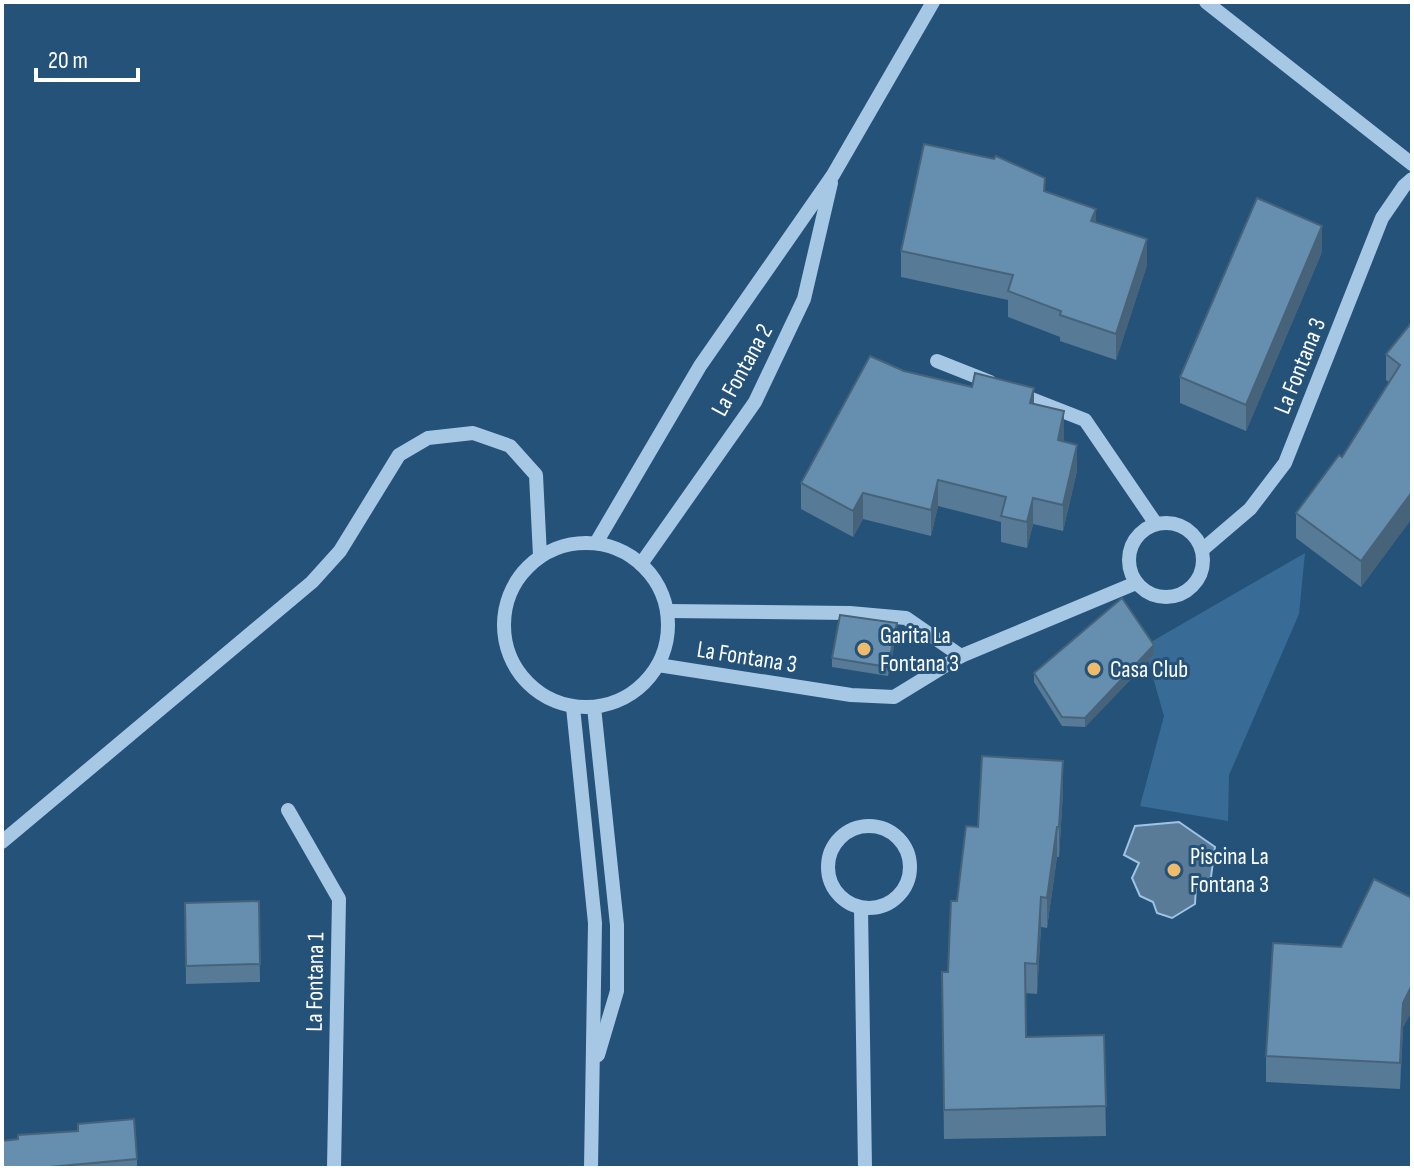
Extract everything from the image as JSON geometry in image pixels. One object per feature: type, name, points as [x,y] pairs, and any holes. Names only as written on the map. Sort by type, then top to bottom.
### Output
[{"type":"street","name":"La Fontana 2","points":[[596,543],[700,366],[833,175],[933,2]]},
{"type":"street","points":[[1206,2],[1412,164]]},
{"type":"street","name":"La Fontana 2","points":[[641,564],[755,402],[804,299],[833,175]]},
{"type":"street","name":"La Fontana 3","points":[[1202,550],[1250,509],[1285,463],[1382,218],[1412,179]]},
{"type":"street","points":[[937,361],[1085,420],[1156,524]]},
{"type":"street","points":[[2,842],[312,582],[340,551],[399,455],[428,438],[473,433],[510,446],[536,475],[540,556]]},
{"type":"street","points":[[1167,523],[1189,531],[1202,550],[1203,562],[1195,583],[1177,596],[1154,596],[1136,583],[1130,570],[1129,556],[1133,542],[1143,531],[1156,524],[1167,523]]},
{"type":"street","points":[[579,542],[596,543],[618,548],[641,564],[658,586],[667,611],[667,639],[658,665],[638,689],[624,698],[594,707],[573,707],[549,699],[529,685],[513,666],[505,643],[503,618],[509,594],[522,573],[540,556],[579,542]]},
{"type":"street","name":"La Fontana 3","points":[[658,665],[851,695],[894,697],[961,656],[1136,583]]},
{"type":"street","name":"La Fontana 3","points":[[667,611],[850,613],[906,618],[961,656]]},
{"type":"street","points":[[573,707],[595,923],[591,1168]]},
{"type":"street","points":[[593,1071],[617,991],[617,925],[594,707]]},
{"type":"street","name":"La Fontana 1","points":[[288,810],[339,899],[334,1168]]},
{"type":"street","points":[[860,826],[876,826],[891,832],[903,843],[909,858],[910,875],[904,890],[893,901],[877,908],[861,908],[846,903],[834,891],[828,876],[828,860],[833,845],[845,833],[860,826]]},
{"type":"street","points":[[861,908],[865,1168]]},
{"type":"shaded area","points":[[1305,553],[1299,614],[1229,775],[1228,821],[1140,806],[1164,716],[1144,646]]},
{"type":"shaded area","name":"Piscina La Fontana 3","points":[[1179,822],[1215,847],[1211,877],[1196,886],[1195,904],[1172,918],[1157,913],[1153,902],[1140,896],[1132,878],[1139,863],[1124,855],[1135,826]]},
{"type":"building","points":[[924,144],[994,159],[996,156],[1045,178],[1044,191],[1096,209],[1091,221],[1147,239],[1116,334],[1060,315],[1061,311],[1008,291],[1013,275],[901,251]]},
{"type":"building","points":[[1257,198],[1322,226],[1246,405],[1180,377]]},
{"type":"building","points":[[1412,322],[1412,492],[1361,561],[1296,513],[1339,455],[1342,457],[1400,365],[1386,354]]},
{"type":"building","points":[[870,356],[904,371],[972,387],[975,373],[1034,388],[1030,403],[1064,411],[1058,440],[1077,445],[1063,505],[1033,498],[1027,522],[1001,516],[1006,497],[938,480],[931,510],[863,493],[853,511],[801,483]]},
{"type":"building","name":"Casa Club","points":[[1122,598],[1154,645],[1085,718],[1062,717],[1034,673]]},
{"type":"building","name":"Garita La Fontana 3","points":[[840,615],[897,623],[888,667],[832,658]]},
{"type":"building","points":[[982,756],[1063,761],[1059,827],[1047,898],[1041,897],[1037,964],[1025,963],[1026,1037],[1104,1035],[1106,1106],[944,1110],[942,972],[948,972],[951,901],[957,901],[966,826],[978,827]]},
{"type":"building","points":[[1374,879],[1412,898],[1412,985],[1403,1003],[1400,1063],[1266,1056],[1273,943],[1341,947]]},
{"type":"building","points":[[259,901],[260,964],[186,966],[185,903]]},
{"type":"building","points":[[134,1119],[137,1159],[2,1168],[2,1141],[18,1139],[18,1135],[78,1131],[78,1124]]},
{"type":"place","name":"Garita La Fontana 3","points":[[864,649]]},
{"type":"place","name":"Casa Club","points":[[1094,669]]},
{"type":"place","name":"Piscina La Fontana 3","points":[[1174,870]]}]
